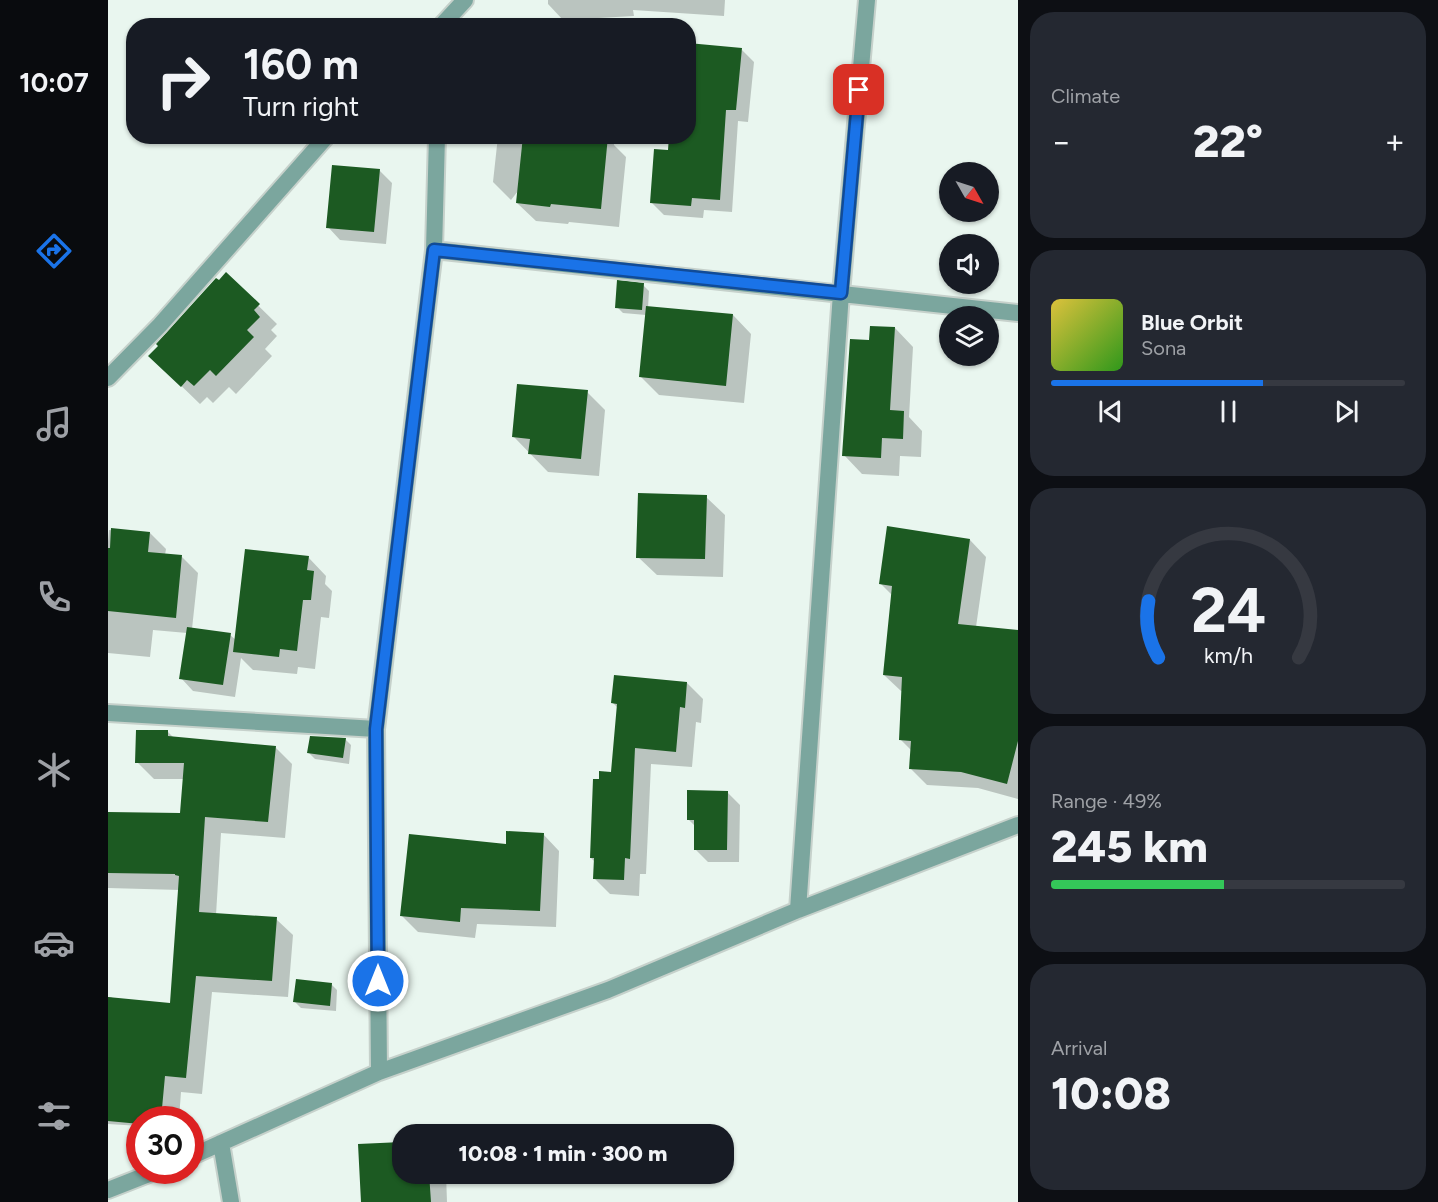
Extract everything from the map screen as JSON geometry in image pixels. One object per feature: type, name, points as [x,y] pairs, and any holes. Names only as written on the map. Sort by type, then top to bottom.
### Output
[{"type":"street","points":[[448,18],[465,0]]},
{"type":"street","points":[[798,910],[841,293],[867,0]]},
{"type":"street","points":[[108,378],[160,325],[320,144]]},
{"type":"street","points":[[379,1072],[376,729],[434,250],[437,144]]},
{"type":"street","points":[[434,250],[1018,313]]},
{"type":"street","points":[[108,713],[376,729]]},
{"type":"street","points":[[204,1151],[379,1072],[608,990],[798,910],[1018,825]]},
{"type":"street","points":[[221,1143],[231,1202]]},
{"type":"street","points":[[108,1190],[126,1183]]},
{"type":"building","points":[[696,44],[742,48],[736,110],[726,110],[720,200],[692,198],[691,206],[650,203],[654,149],[668,150],[668,144],[696,144]]},
{"type":"building","points":[[522,144],[607,144],[601,209],[516,203]]},
{"type":"building","points":[[332,165],[380,169],[374,232],[326,228]]},
{"type":"building","points":[[226,272],[260,304],[254,310],[260,317],[247,330],[254,337],[216,376],[210,370],[194,386],[187,380],[181,387],[148,356],[158,346],[156,344],[216,278],[219,280]]},
{"type":"building","points":[[617,280],[644,283],[642,310],[615,308]]},
{"type":"building","points":[[646,306],[733,314],[726,386],[639,377]]},
{"type":"building","points":[[870,326],[895,327],[890,410],[904,411],[903,439],[882,438],[881,458],[842,456],[850,339],[869,340]]},
{"type":"building","points":[[517,384],[588,390],[581,459],[528,454],[530,439],[512,437]]},
{"type":"building","points":[[638,493],[707,495],[705,559],[636,558]]},
{"type":"building","points":[[887,526],[970,539],[958,624],[1018,630],[1018,741],[1007,784],[961,772],[909,769],[911,741],[899,740],[902,677],[883,675],[892,586],[879,584]]},
{"type":"building","points":[[111,528],[150,532],[148,552],[182,555],[176,618],[108,611],[108,548],[110,548]]},
{"type":"building","points":[[245,549],[309,556],[307,570],[314,571],[311,600],[303,600],[297,651],[280,649],[279,657],[233,652]]},
{"type":"building","points":[[187,627],[231,633],[223,685],[179,679]]},
{"type":"building","points":[[614,675],[687,682],[685,708],[680,707],[676,752],[635,748],[630,859],[625,858],[624,880],[593,879],[594,858],[590,858],[593,779],[599,779],[599,771],[611,772],[617,704],[611,703]]},
{"type":"building","points":[[136,730],[168,730],[168,736],[276,746],[268,822],[205,817],[199,912],[277,917],[272,981],[196,976],[186,1078],[165,1076],[162,1106],[126,1106],[126,1123],[108,1121],[108,997],[170,1003],[179,876],[175,874],[108,873],[108,812],[180,813],[184,763],[135,763]]},
{"type":"building","points":[[310,736],[346,738],[343,758],[307,753]]},
{"type":"building","points":[[687,790],[728,791],[727,850],[694,850],[694,820],[687,820]]},
{"type":"building","points":[[506,831],[544,833],[540,911],[461,908],[460,922],[400,916],[409,834],[506,844]]},
{"type":"building","points":[[296,979],[332,983],[330,1006],[293,1002]]},
{"type":"building","points":[[392,1142],[392,1184],[430,1184],[431,1202],[361,1202],[358,1144]]},
{"type":"route","points":[[378,981],[376,729],[434,250],[841,293],[859,90]]}]
